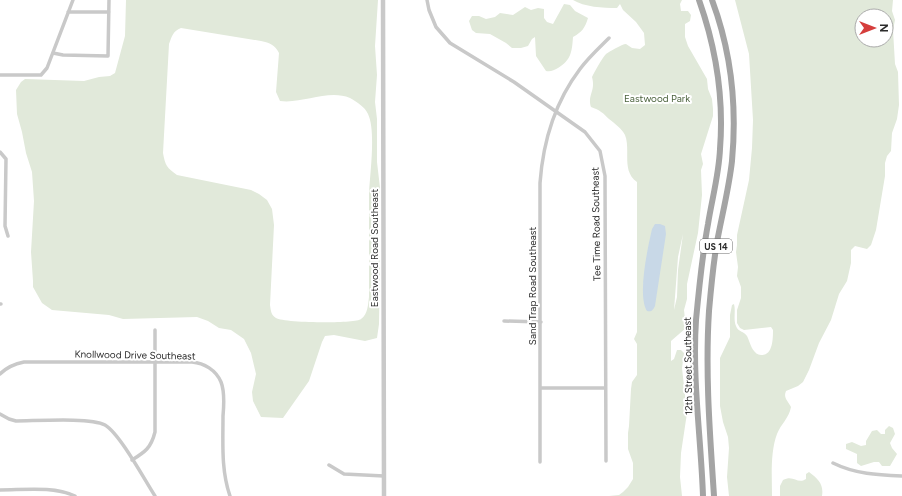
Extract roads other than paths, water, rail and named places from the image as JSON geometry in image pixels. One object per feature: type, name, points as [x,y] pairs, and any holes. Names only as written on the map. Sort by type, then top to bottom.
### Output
[{"type":"main road","name":"12th Street Southeast","points":[[700,0],[708,25],[717,64],[721,98],[721,131],[718,168],[702,265],[696,323],[696,371],[703,496]]},
{"type":"main road","name":"12th Street Southeast","points":[[712,0],[724,38],[730,72],[733,133],[730,175],[713,271],[708,337],[708,392],[714,496]]},
{"type":"street","points":[[0,75],[41,75],[47,68],[72,0]]},
{"type":"street","points":[[53,53],[63,55],[108,56],[109,0]]},
{"type":"street","name":"Eastwood Road Southeast","points":[[383,0],[384,496]]},
{"type":"street","name":"Tee Time Road Southeast","points":[[427,0],[434,22],[450,43],[503,75],[585,132],[600,151],[605,176],[606,461]]},
{"type":"street","points":[[68,12],[109,12]]},
{"type":"street","name":"Sand Trap Road Southeast","points":[[540,462],[540,178],[545,144],[556,112],[566,91],[580,70],[609,38]]},
{"type":"street","points":[[0,152],[6,159],[5,226],[8,236]]},
{"type":"street","points":[[504,321],[541,322]]},
{"type":"street","points":[[132,460],[147,449],[155,432],[155,330]]},
{"type":"street","name":"Knollwood Drive Southeast","points":[[0,374],[16,363],[24,362],[198,362],[211,369],[218,377],[223,389],[224,469],[226,485],[230,496]]},
{"type":"street","points":[[540,388],[605,388]]},
{"type":"street","points":[[0,414],[8,419],[16,421],[87,421],[99,423],[109,428],[114,433],[155,496]]},
{"type":"street","points":[[833,463],[864,473],[902,476]]},
{"type":"street","points":[[329,465],[344,474],[384,476]]},
{"type":"street","points":[[0,490],[51,490],[68,493],[75,496]]},
{"type":"water","points":[[655,224],[665,226],[666,234],[655,306],[652,310],[647,311],[644,304],[643,294],[644,271],[652,229]]},
{"type":"park label","name":"Eastwood Park","points":[[657,98]]}]
